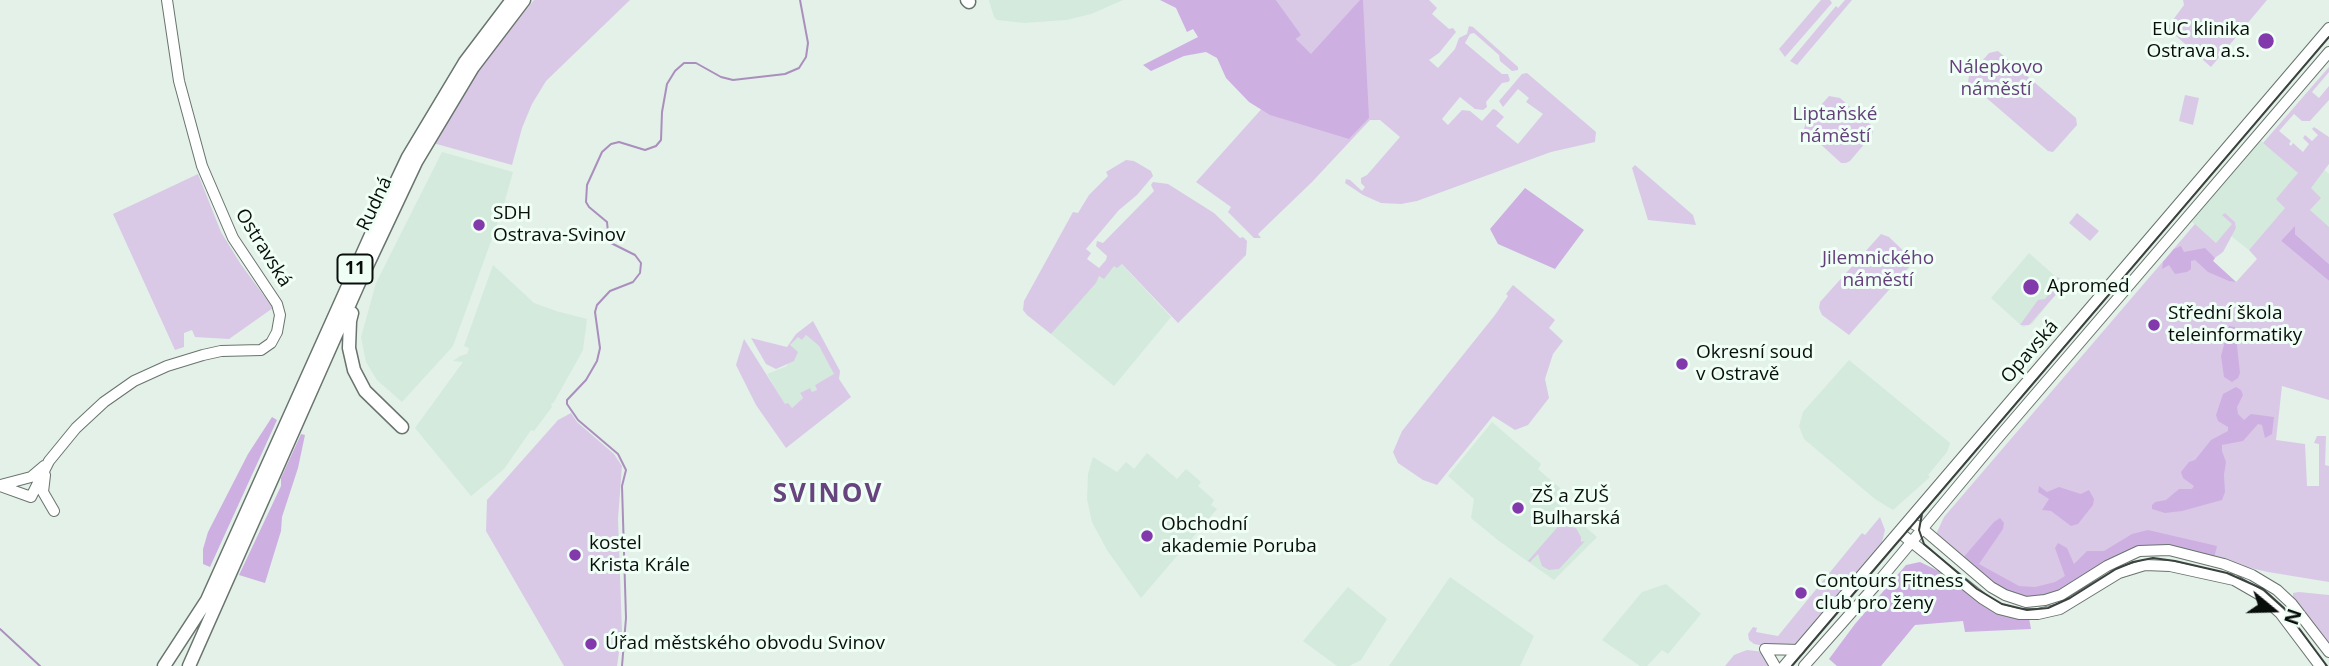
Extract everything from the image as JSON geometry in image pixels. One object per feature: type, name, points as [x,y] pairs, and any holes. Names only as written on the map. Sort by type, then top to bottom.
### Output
[{"type":"highway","name":"Rudná","points":[[234,555],[370,236],[408,157],[453,80],[512,0]]},
{"type":"highway","name":"Rudná","points":[[234,555],[399,196],[433,131],[473,67],[524,0]]},
{"type":"highway","points":[[358,285],[349,335],[354,370],[365,390],[402,427]]},
{"type":"highway","name":"11","points":[[187,666],[234,555]]},
{"type":"highway","name":"11","points":[[174,666],[212,602]]},
{"type":"highway","points":[[164,666],[212,602]]},
{"type":"street","name":"Ostravská","points":[[0,486],[31,497],[49,461],[85,418],[104,402],[135,381],[167,366],[203,355],[261,350],[273,340],[279,325],[277,304],[229,231],[202,166],[179,81],[167,0]]},
{"type":"street","name":"Opavská","points":[[1804,666],[1905,538],[2329,28]]},
{"type":"street","name":"Opavská","points":[[1784,666],[1905,538],[2329,51]]},
{"type":"street","points":[[0,486],[31,477],[49,461]]},
{"type":"street","points":[[49,461],[43,492],[54,511]]},
{"type":"street","points":[[1916,525],[1992,587],[2025,602],[2045,600],[2061,594],[2106,566],[2139,551],[2169,550],[2224,564],[2252,575],[2277,590],[2292,604],[2329,652]]},
{"type":"street","points":[[1905,538],[1983,599],[1999,609],[2019,614],[2038,614],[2060,608],[2119,573],[2145,565],[2170,566],[2234,580],[2260,595],[2280,612],[2320,666]]},
{"type":"street","points":[[1775,666],[1765,649],[1798,650]]},
{"type":"shaded area","points":[[989,0],[1123,0],[1091,14],[1066,20],[1024,23],[997,20]]},
{"type":"shaded area","points":[[1160,0],[1276,0],[1301,35],[1296,39],[1311,54],[1360,0],[1363,0],[1369,118],[1349,139],[1270,115],[1249,102],[1226,78],[1217,58],[1206,52],[1184,56],[1151,71],[1143,65],[1198,37],[1193,29],[1187,32],[1176,8]]},
{"type":"shaded area","points":[[2259,139],[2298,173],[2311,158],[2329,174],[2329,264],[2286,208],[2249,250],[2231,236],[2236,228],[2235,222],[2225,213],[2223,215],[2233,224],[2216,243],[2190,220]]},
{"type":"shaded area","points":[[442,152],[513,172],[502,211],[453,346],[402,402],[377,380],[366,362],[361,337],[376,283]]},
{"type":"shaded area","points":[[1525,188],[1584,230],[1555,269],[1498,244],[1490,229]]},
{"type":"shaded area","points":[[2295,226],[2295,234],[2329,264],[2329,281],[2281,241]]},
{"type":"shaded area","points":[[2181,246],[2184,252],[2205,248],[2215,258],[2213,261],[2236,282],[2208,272],[2195,260],[2191,261],[2191,269],[2187,272],[2175,274],[2169,265],[2162,269],[2163,262],[2174,249]]},
{"type":"shaded area","name":"Apromed","points":[[2029,253],[2060,278],[2063,285],[2032,324],[2023,327],[1991,298]]},
{"type":"shaded area","points":[[1115,257],[1171,317],[1114,386],[1051,334]]},
{"type":"shaded area","points":[[493,265],[534,303],[587,319],[583,350],[551,404],[552,407],[534,431],[531,430],[504,469],[471,496],[415,428],[463,362],[453,361],[467,354],[469,348],[464,346]]},
{"type":"shaded area","points":[[2229,326],[2235,327],[2240,373],[2232,382],[2224,377],[2221,356]]},
{"type":"shaded area","points":[[806,335],[819,346],[835,374],[815,385],[817,390],[812,393],[810,388],[800,394],[803,398],[792,408],[785,405],[767,374],[787,366],[790,345],[798,336],[802,340]]},
{"type":"shaded area","points":[[1849,360],[1950,443],[1947,452],[1928,475],[1930,477],[1893,510],[1875,499],[1804,439],[1799,426],[1803,412]]},
{"type":"shaded area","points":[[2236,387],[2243,395],[2237,407],[2238,414],[2244,420],[2251,414],[2274,417],[2272,434],[2265,438],[2262,425],[2258,424],[2243,441],[2222,445],[2226,462],[2225,492],[2222,500],[2182,511],[2165,513],[2152,509],[2155,502],[2166,500],[2179,489],[2192,489],[2194,486],[2183,478],[2181,472],[2211,440],[2228,431],[2228,427],[2218,421],[2216,415],[2223,394]]},
{"type":"shaded area","points":[[272,417],[277,420],[210,567],[203,564],[203,549],[208,532],[248,454]]},
{"type":"shaded area","name":"ZŠ a ZUŠ Bulharská","points":[[1492,422],[1541,464],[1538,469],[1561,489],[1554,500],[1597,537],[1554,580],[1471,518],[1474,499],[1448,476]]},
{"type":"shaded area","points":[[301,434],[305,435],[298,468],[265,583],[239,575],[281,486],[281,478]]},
{"type":"shaded area","name":"Obchodní akademie Poruba","points":[[1147,453],[1177,479],[1186,469],[1201,482],[1198,486],[1214,500],[1211,505],[1217,509],[1141,598],[1107,550],[1092,522],[1087,499],[1088,474],[1093,457],[1117,472],[1126,462],[1134,469]]},
{"type":"shaded area","points":[[2039,486],[2047,492],[2059,487],[2081,494],[2089,490],[2094,499],[2093,505],[2078,524],[2071,526],[2051,511],[2042,510],[2049,499],[2038,492]]},
{"type":"shaded area","points":[[2000,518],[2004,523],[2003,529],[1979,564],[2019,586],[2035,587],[2055,582],[2065,576],[2055,548],[2058,543],[2067,548],[2074,564],[2087,551],[2104,551],[2132,534],[2148,530],[2217,546],[2214,558],[2155,546],[2052,595],[2023,598],[1999,588],[1962,559]]},
{"type":"shaded area","points":[[1920,562],[1951,577],[1985,607],[2007,616],[2029,618],[2031,629],[1965,632],[1963,621],[1915,625],[1881,666],[1837,666],[1829,659],[1855,624],[1906,565]]},
{"type":"shaded area","points":[[1450,577],[1534,636],[1520,666],[1389,666]]},
{"type":"shaded area","points":[[1666,584],[1701,614],[1668,654],[1662,650],[1647,666],[1640,666],[1602,640],[1642,592]]},
{"type":"shaded area","points":[[1348,587],[1387,619],[1361,660],[1349,666],[1337,666],[1303,641]]},
{"type":"green space","points":[[534,0],[630,0],[546,81],[522,128],[512,165],[433,143],[479,69]]},
{"type":"green space","points":[[1276,0],[1429,0],[1437,8],[1432,14],[1456,32],[1439,53],[1429,60],[1438,68],[1455,49],[1459,38],[1467,34],[1469,26],[1518,67],[1518,70],[1512,71],[1500,61],[1499,55],[1474,33],[1470,34],[1465,43],[1502,74],[1508,74],[1510,80],[1502,83],[1486,102],[1487,107],[1483,110],[1475,109],[1460,97],[1442,119],[1448,125],[1462,110],[1470,111],[1482,121],[1493,109],[1504,117],[1496,126],[1518,144],[1543,114],[1526,102],[1529,98],[1518,89],[1503,107],[1499,101],[1522,74],[1527,73],[1596,132],[1595,142],[1551,152],[1417,201],[1401,204],[1381,203],[1345,183],[1346,179],[1350,180],[1362,191],[1365,187],[1361,178],[1367,175],[1400,137],[1380,120],[1370,120],[1258,234],[1261,238],[1254,238],[1228,212],[1231,207],[1196,182],[1310,55],[1296,39],[1300,35]]},
{"type":"green space","points":[[1821,0],[1830,0],[1832,3],[1785,57],[1779,49]]},
{"type":"green space","points":[[1845,0],[1852,0],[1797,65],[1790,61],[1836,6],[1838,8]]},
{"type":"green space","points":[[2183,0],[2267,0],[2211,67],[2167,28],[2184,5]]},
{"type":"green space","name":"Nálepkovo náměstí","points":[[1998,51],[2076,118],[2077,125],[2053,152],[2048,151],[1968,82],[1969,76],[1989,53]]},
{"type":"green space","points":[[2329,67],[2329,72],[2312,92],[2319,98],[2329,86],[2329,100],[2310,121],[2302,121],[2294,114],[2279,131],[2291,141],[2291,146],[2293,143],[2303,152],[2309,144],[2303,138],[2305,135],[2312,141],[2318,135],[2312,129],[2314,127],[2329,137],[2329,164],[2311,188],[2321,198],[2310,210],[2329,227],[2329,264],[2295,234],[2281,241],[2329,281],[2329,400],[2282,386],[2276,440],[2305,444],[2307,486],[2319,486],[2319,444],[2314,443],[2317,436],[2326,436],[2325,465],[2329,466],[2329,582],[2268,572],[2155,546],[2061,592],[1999,588],[1937,536],[1944,517],[2195,224],[2216,243],[2232,224],[2222,215],[2225,213],[2235,222],[2236,228],[2223,252],[2212,260],[2236,282],[2257,259],[2249,250],[2285,208],[2276,199],[2298,173],[2263,143]]},
{"type":"green space","points":[[2185,95],[2199,98],[2193,125],[2179,121]]},
{"type":"green space","name":"Liptaňské náměstí","points":[[1829,96],[1840,98],[1871,125],[1873,130],[1872,135],[1846,163],[1841,163],[1804,129],[1806,122]]},
{"type":"green space","points":[[1126,160],[1134,161],[1151,171],[1153,176],[1086,249],[1091,253],[1087,259],[1099,268],[1106,260],[1107,256],[1096,246],[1097,241],[1103,243],[1154,191],[1151,185],[1153,182],[1168,184],[1214,213],[1240,238],[1243,237],[1247,241],[1246,255],[1178,323],[1122,264],[1117,268],[1114,266],[1104,279],[1099,276],[1096,283],[1051,334],[1027,315],[1023,310],[1024,301],[1073,212],[1078,213],[1089,195],[1108,176],[1106,172]]},
{"type":"green space","points":[[1635,165],[1693,215],[1696,225],[1648,220],[1632,168]]},
{"type":"green space","points":[[198,174],[221,232],[273,308],[229,339],[195,337],[192,330],[184,333],[184,347],[175,350],[113,214]]},
{"type":"green space","points":[[2077,213],[2099,231],[2090,241],[2069,223]]},
{"type":"green space","name":"Jilemnického náměstí","points":[[1881,234],[1889,237],[1913,260],[1849,335],[1822,315],[1820,302]]},
{"type":"green space","points":[[2058,277],[2063,285],[2060,290],[2029,325],[2020,325],[2038,300],[2045,299],[2051,292],[2052,284]]},
{"type":"green space","points":[[1513,285],[1555,320],[1549,328],[1563,341],[1553,354],[1545,379],[1549,398],[1528,425],[1515,430],[1493,416],[1437,485],[1423,480],[1398,463],[1393,452],[1402,431],[1495,315]]},
{"type":"green space","points":[[813,321],[840,371],[839,379],[851,397],[786,448],[756,405],[736,365],[744,339],[785,404],[788,403],[792,408],[803,398],[800,393],[810,388],[812,392],[817,390],[815,385],[834,374],[819,346],[806,335],[802,340],[798,337],[790,345],[798,352],[794,361],[776,369],[766,364],[751,338],[787,347],[796,334]]},
{"type":"green space","points":[[571,413],[577,422],[614,454],[622,466],[618,519],[622,631],[617,666],[564,666],[486,531],[487,500],[558,420]]},
{"type":"green space","points":[[1569,514],[1563,525],[1576,528],[1581,542],[1585,541],[1559,569],[1549,570],[1542,566],[1538,554],[1528,561]]},
{"type":"green space","points":[[1880,517],[1885,530],[1881,546],[1796,646],[1781,649],[1754,644],[1749,640],[1748,634],[1753,627],[1757,628],[1756,632],[1778,636],[1862,533],[1865,535]]},
{"type":"green space","points":[[2293,593],[2329,595],[2329,647],[2293,599]]},
{"type":"green space","points":[[1747,650],[1764,652],[1771,666],[1725,666],[1734,655]]},
{"type":"waterway","points":[[622,666],[626,618],[622,486],[626,470],[618,454],[578,420],[567,400],[586,380],[597,361],[600,348],[595,312],[597,305],[610,291],[633,282],[640,273],[641,263],[635,255],[609,242],[607,222],[586,202],[587,185],[602,152],[611,144],[619,142],[645,150],[656,146],[661,140],[667,84],[684,63],[696,63],[721,77],[733,80],[785,74],[799,68],[806,57],[808,43],[800,0]]},
{"type":"waterway","points":[[0,629],[40,666]]},
{"type":"tram line","points":[[1792,666],[2329,37]]},
{"type":"tram line","points":[[1922,514],[1919,530],[1924,544],[1977,589],[2002,604],[2027,610],[2048,608],[2133,562],[2153,558],[2175,561],[2227,573],[2263,589],[2284,608],[2327,666]]},
{"type":"place","name":"EUC klinika Ostrava a.s.","points":[[2266,41]]},
{"type":"place","name":"SDH Ostrava-Svinov","points":[[479,225]]},
{"type":"place","name":"Apromed","points":[[2031,287]]},
{"type":"place","name":"Střední škola teleinformatiky","points":[[2154,325]]},
{"type":"place","name":"Okresní soud v Ostravě","points":[[1682,364]]},
{"type":"place","name":"ZŠ a ZUŠ Bulharská","points":[[1518,508]]},
{"type":"place","name":"Obchodní akademie Poruba","points":[[1147,536]]},
{"type":"place","name":"kostel Krista Krále","points":[[575,555]]},
{"type":"place","name":"Contours Fitness club pro ženy","points":[[1801,593]]},
{"type":"place","name":"Úřad městského obvodu Svinov","points":[[591,644]]},
{"type":"district","name":"SVINOV","points":[[828,495]]}]
